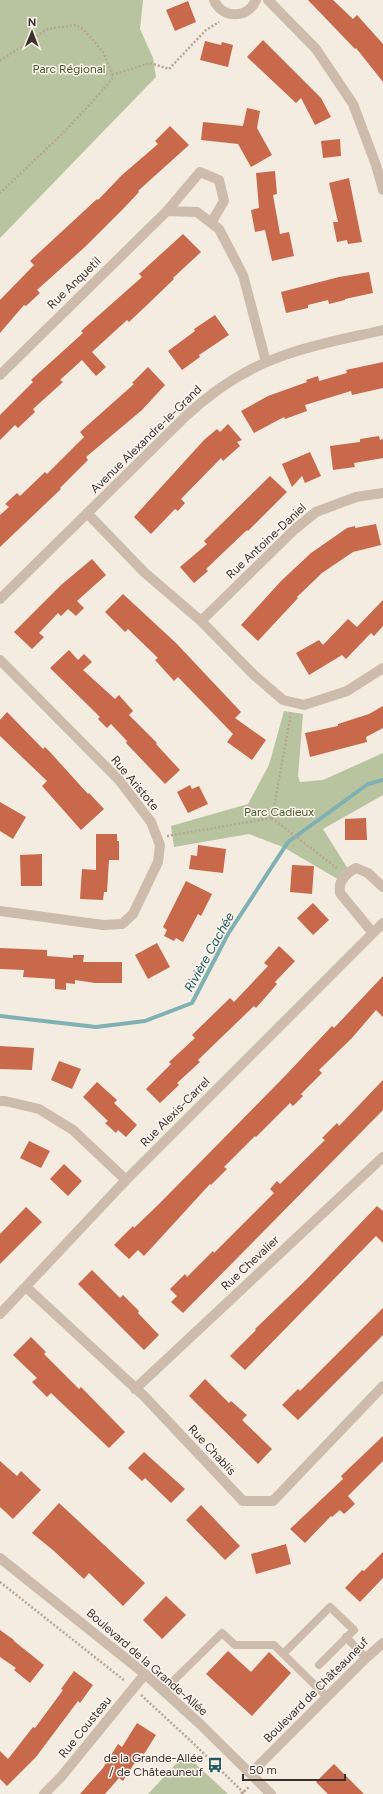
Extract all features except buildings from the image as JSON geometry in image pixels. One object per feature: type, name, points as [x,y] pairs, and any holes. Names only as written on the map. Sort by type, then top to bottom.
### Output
[{"type":"street","points":[[214,0],[218,8],[232,15],[246,12],[251,8],[256,0]]},
{"type":"street","points":[[268,0],[316,49],[353,104],[380,165],[383,190]]},
{"type":"street","name":"Rue Anquetil","points":[[0,375],[167,211],[200,172],[219,180],[224,201],[210,223]]},
{"type":"street","points":[[167,211],[197,212],[218,229],[244,275],[266,362]]},
{"type":"street","name":"Avenue Alexandre-le-Grand","points":[[0,598],[204,400],[231,380],[266,362],[294,351],[383,330]]},
{"type":"street","name":"Rue Antoine-Daniel","points":[[201,622],[295,529],[316,512],[356,496],[383,493]]},
{"type":"street","points":[[87,513],[144,572],[201,622],[283,700],[304,705],[347,690],[383,668]]},
{"type":"street","name":"Rue Aristote","points":[[0,660],[119,780],[151,822],[160,845],[158,862],[133,914],[122,924],[103,926],[0,911]]},
{"type":"street","points":[[373,933],[340,893],[339,887],[341,881],[346,875],[356,868],[368,873],[383,887]]},
{"type":"street","name":"Rue Alexis-Carrel","points":[[0,1314],[126,1180],[383,923]]},
{"type":"street","points":[[0,1101],[5,1100],[38,1109],[68,1126],[126,1180]]},
{"type":"street","name":"Rue Chevalier","points":[[135,1389],[383,1157]]},
{"type":"street","name":"Rue Chablis","points":[[26,1287],[135,1389],[243,1501],[273,1501],[383,1386]]},
{"type":"street","name":"Boulevard de la Grande-Allée","points":[[0,1558],[145,1674],[271,1794]]},
{"type":"street","name":"Boulevard de Châteauneuf","points":[[251,1774],[366,1658],[382,1644]]},
{"type":"street","name":"Rue Cousteau","points":[[44,1794],[61,1777],[145,1674]]},
{"type":"lane","points":[[283,1654],[330,1607],[354,1630],[319,1665]]},
{"type":"lane","points":[[164,1691],[222,1633],[235,1645],[274,1645],[327,1697]]},
{"type":"lane","points":[[346,1637],[366,1658]]},
{"type":"path","points":[[112,75],[150,63],[169,69],[206,30],[232,15]]},
{"type":"path","points":[[0,61],[47,29],[76,25],[84,30],[103,52],[112,75],[112,79],[77,118],[0,192]]},
{"type":"path","points":[[272,818],[293,703]]},
{"type":"path","points":[[157,837],[272,818],[346,875]]},
{"type":"path","points":[[0,1582],[121,1679]]},
{"type":"path","points":[[144,1698],[243,1793],[246,1789]]},
{"type":"green space","name":"Parc Régional","points":[[0,0],[143,0],[140,29],[153,58],[156,77],[0,238]]},
{"type":"green space","name":"Parc Cadieux","points":[[284,711],[303,714],[298,776],[300,782],[323,780],[383,753],[383,795],[323,829],[348,869],[341,881],[283,847],[249,834],[174,847],[171,826],[248,804],[269,765]]},
{"type":"green space","points":[[185,1754],[228,1794],[148,1794]]},
{"type":"waterway","name":"Rivière Cachée","points":[[0,1016],[96,1027],[145,1021],[192,1003],[228,934],[288,842],[368,784],[383,780]]},
{"type":"place","name":"de la Grande-Allée / de Châteauneuf","points":[[215,1765]]}]
